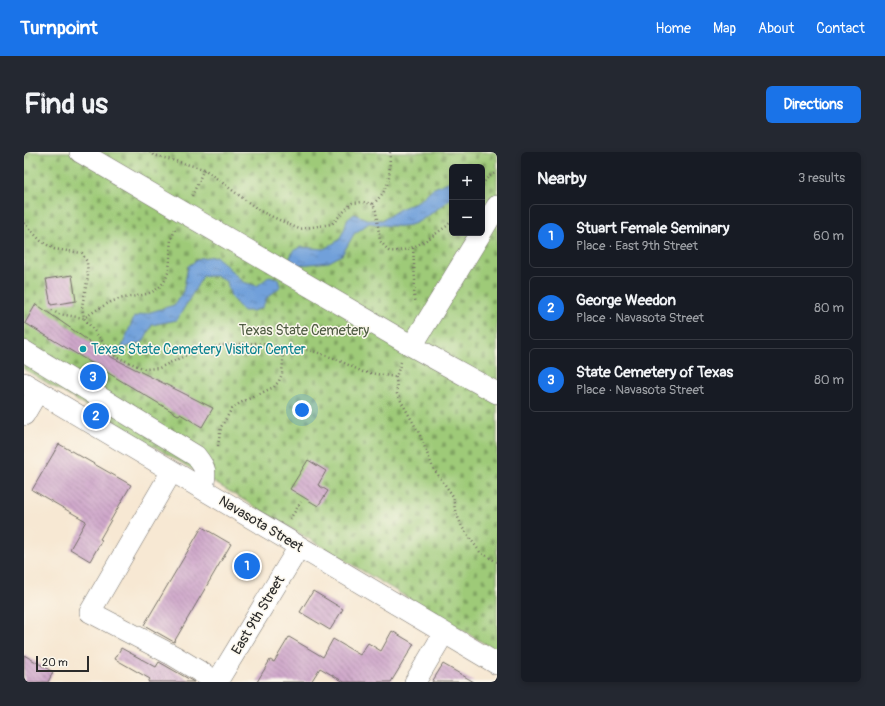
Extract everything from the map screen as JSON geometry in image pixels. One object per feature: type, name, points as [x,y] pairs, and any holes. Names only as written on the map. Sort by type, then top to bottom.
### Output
[{"type":"street","points":[[80,152],[412,346],[497,393]]},
{"type":"street","points":[[485,226],[497,206]]},
{"type":"street","points":[[412,346],[479,236]]},
{"type":"street","points":[[24,351],[196,456],[204,466],[206,473],[203,489]]},
{"type":"street","points":[[24,414],[31,387]]},
{"type":"street","name":"Navasota Street","points":[[31,387],[497,664]]},
{"type":"street","points":[[172,471],[90,612],[174,656],[217,682]]},
{"type":"street","name":"East 9th Street","points":[[217,682],[299,547]]},
{"type":"street","points":[[415,682],[444,633]]},
{"type":"path","points":[[150,152],[204,169],[260,211],[299,229],[332,224],[352,203],[363,202],[373,204]]},
{"type":"path","points":[[373,204],[381,196],[389,181],[390,152]]},
{"type":"path","points":[[52,310],[58,314],[84,318],[104,305],[120,299],[144,295],[157,290],[165,280],[170,265],[171,241],[176,226],[185,213],[204,169]]},
{"type":"path","points":[[485,181],[492,173],[497,173]]},
{"type":"path","points":[[373,204],[380,241],[389,251],[414,248],[449,225]]},
{"type":"path","points":[[24,223],[41,241],[54,249],[82,254],[87,262],[88,276],[82,306],[84,318],[113,357],[146,369],[159,368],[197,350],[224,344],[255,343],[313,351],[336,359],[363,372],[396,377]]},
{"type":"path","points":[[414,248],[414,295],[416,303],[430,316]]},
{"type":"path","points":[[412,346],[403,356],[396,377],[397,394],[418,433],[433,468],[453,496],[455,510],[462,527],[480,552],[497,562]]},
{"type":"path","points":[[218,446],[221,427],[231,410],[240,403],[274,387],[279,381],[282,374],[284,348]]},
{"type":"path","points":[[102,376],[105,371]]},
{"type":"green space","name":"Texas State Cemetery","points":[[24,152],[497,152],[497,651],[24,369]]},
{"type":"water","points":[[449,181],[449,199],[415,224],[390,226],[369,223],[354,234],[342,255],[329,262],[291,266],[289,260],[293,251],[300,247],[324,249],[339,240],[347,220],[354,214],[369,220],[383,220],[398,210],[420,200],[432,189]]},
{"type":"water","points":[[216,256],[243,282],[257,286],[270,276],[279,279],[281,286],[267,298],[262,308],[253,311],[243,311],[231,297],[227,282],[217,276],[203,276],[177,320],[152,325],[143,342],[121,349],[134,317],[174,305],[183,292],[188,266],[200,258]]},
{"type":"building","points":[[72,275],[76,301],[51,305],[46,279]]},
{"type":"building","points":[[36,304],[113,358],[213,408],[202,427],[180,414],[178,415],[25,323]]},
{"type":"building","points":[[59,444],[131,485],[100,539],[102,540],[90,561],[70,549],[86,521],[32,490]]},
{"type":"building","points":[[308,460],[326,471],[318,485],[328,491],[318,506],[290,489]]},
{"type":"building","points":[[202,527],[231,544],[174,642],[144,625]]},
{"type":"building","points":[[313,591],[343,609],[330,630],[300,612]]},
{"type":"building","points":[[392,631],[414,644],[391,682],[344,682],[320,668],[311,682],[257,682],[270,660],[274,662],[289,637],[323,657],[333,639],[360,655],[368,643],[381,651]]},
{"type":"building","points":[[121,648],[156,667],[159,662],[194,682],[148,682],[150,679],[115,659]]},
{"type":"building","points":[[24,655],[53,672],[48,682],[24,682]]},
{"type":"building","points":[[443,664],[474,682],[432,682]]},
{"type":"place","name":"Texas State Cemetery Visitor Center","points":[[83,349]]},
{"type":"place","name":"State Cemetery of Texas","points":[[93,377]]},
{"type":"place","name":"George Weedon","points":[[96,416]]},
{"type":"place","name":"Stuart Female Seminary","points":[[247,566]]}]
